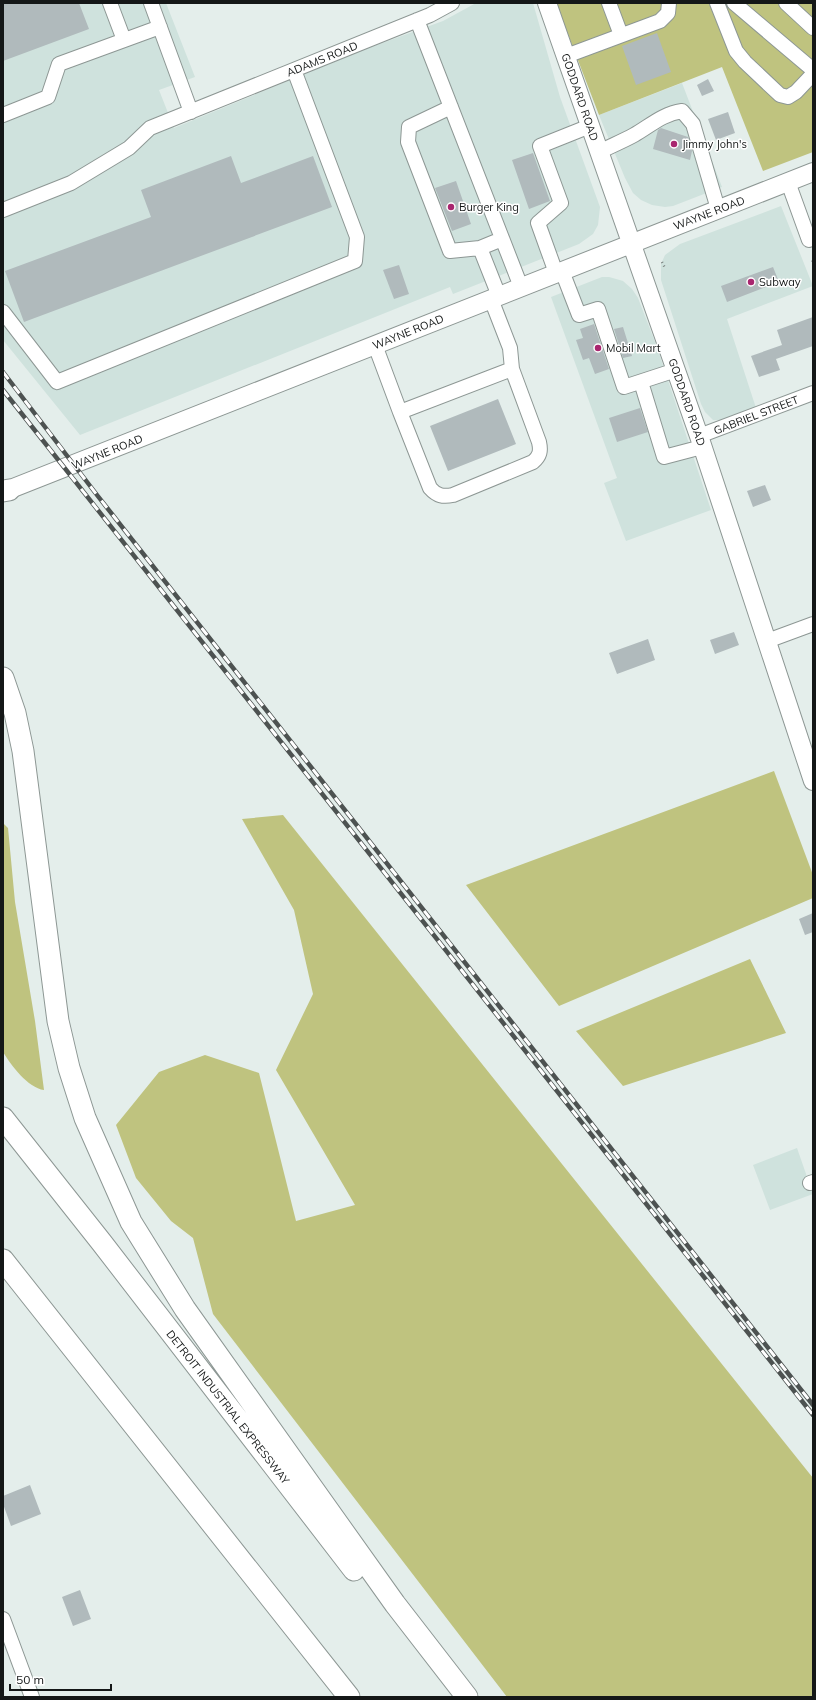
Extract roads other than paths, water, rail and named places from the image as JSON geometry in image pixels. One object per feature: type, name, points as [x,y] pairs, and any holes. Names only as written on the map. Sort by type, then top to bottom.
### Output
[{"type":"highway","points":[[3,678],[14,713],[23,751],[58,1021],[69,1068],[83,1111],[130,1222],[184,1309],[395,1604],[467,1697]]},
{"type":"highway","name":"DETROIT INDUSTRIAL EXPRESSWAY","points":[[3,1118],[107,1249],[452,1697]]},
{"type":"highway","points":[[3,1260],[349,1697]]},
{"type":"main road","name":"GODDARD ROAD","points":[[547,3],[633,243],[701,441],[813,781]]},
{"type":"main road","name":"WAYNE ROAD","points":[[5,491],[813,172]]},
{"type":"street","points":[[110,3],[124,40]]},
{"type":"street","points":[[151,3],[191,112]]},
{"type":"street","name":"ADAMS ROAD","points":[[3,210],[71,183],[129,148],[150,128],[417,20],[452,3]]},
{"type":"street","points":[[609,3],[621,35]]},
{"type":"street","points":[[566,56],[660,21],[668,13],[669,3]]},
{"type":"street","points":[[717,3],[736,51],[745,62],[780,95],[788,97],[796,92],[813,74]]},
{"type":"street","points":[[734,3],[813,70]]},
{"type":"street","points":[[786,3],[813,28]]},
{"type":"street","points":[[417,20],[521,287]]},
{"type":"street","points":[[3,115],[48,97],[59,64],[160,27]]},
{"type":"street","points":[[3,312],[57,382],[355,261],[357,237],[294,70]]},
{"type":"street","points":[[451,106],[409,127],[408,142],[450,251],[480,248],[502,239]]},
{"type":"street","points":[[600,152],[636,134],[655,120],[674,112],[682,111],[693,124],[718,209]]},
{"type":"street","points":[[590,126],[540,146],[561,203],[538,223],[579,315],[598,308],[624,387],[676,370]]},
{"type":"street","points":[[788,182],[809,240]]},
{"type":"street","points":[[375,345],[430,488],[434,493],[444,497],[453,495],[533,462],[539,457],[541,450],[539,442],[512,369],[510,348],[480,248]]},
{"type":"street","points":[[400,412],[512,369]]},
{"type":"street","name":"GABRIEL STREET","points":[[641,382],[664,457],[813,393]]},
{"type":"street","points":[[767,641],[813,624]]},
{"type":"street","points":[[3,1619],[32,1697]]},
{"type":"railway","points":[[3,372],[97,495],[813,1405]]},
{"type":"railway","points":[[3,390],[813,1415]]},
{"type":"place","name":"Jimmy John's","points":[[674,144]]},
{"type":"place","name":"Burger King","points":[[451,207]]},
{"type":"place","name":"Subway","points":[[751,282]]},
{"type":"place","name":"Mobil Mart","points":[[598,348]]}]
